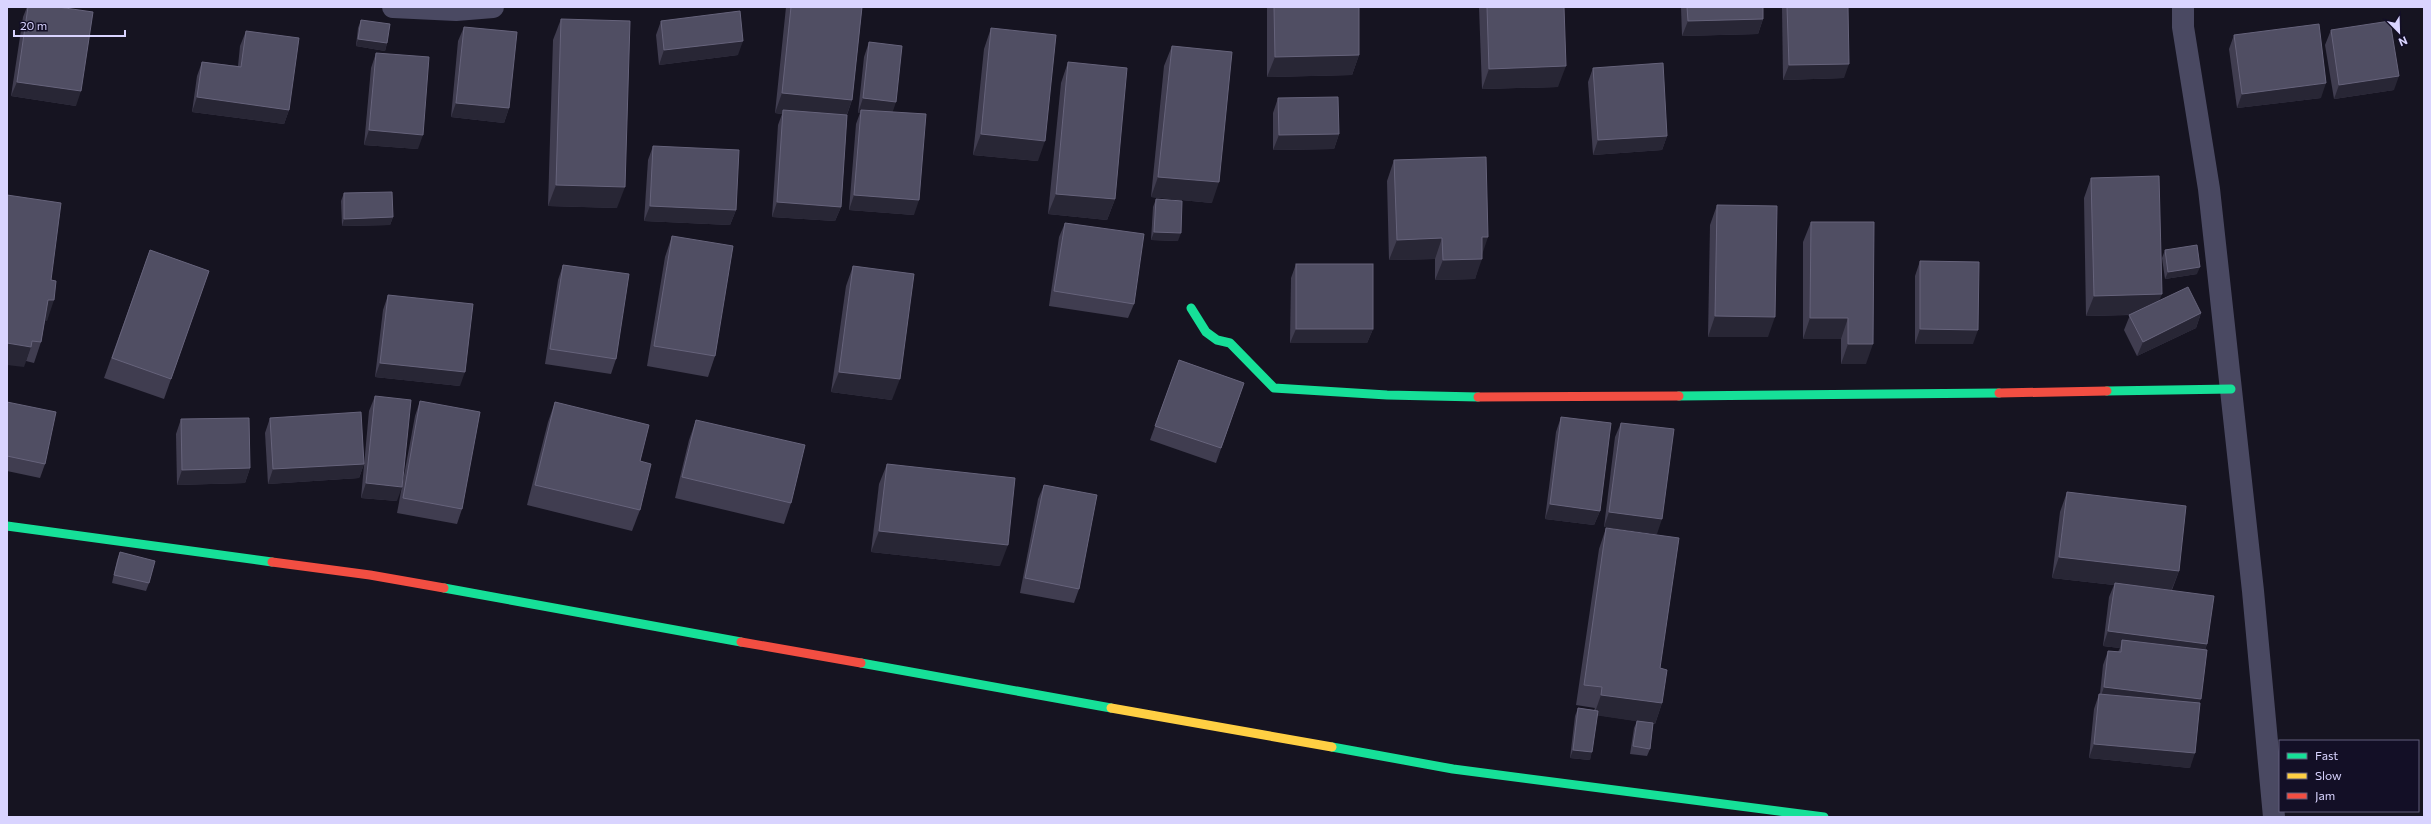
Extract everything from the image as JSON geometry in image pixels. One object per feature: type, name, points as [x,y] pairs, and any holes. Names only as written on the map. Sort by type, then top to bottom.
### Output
[{"type":"street","points":[[393,7],[456,10],[493,7]]},
{"type":"street","points":[[2183,7],[2183,27],[2209,189],[2253,591],[2274,817]]},
{"type":"street","points":[[1190,308],[1206,332],[1217,340],[1230,344],[1274,388],[1338,394],[1547,398],[1980,395],[2231,389]]},
{"type":"street","points":[[7,526],[370,575],[1453,769],[1824,817]]},
{"type":"building","points":[[28,7],[58,7],[93,12],[81,91],[17,82]]},
{"type":"building","points":[[791,7],[862,7],[852,100],[782,93]]},
{"type":"building","points":[[1274,7],[1359,7],[1359,55],[1275,57]]},
{"type":"building","points":[[1487,7],[1564,7],[1566,66],[1489,69]]},
{"type":"building","points":[[1687,7],[1763,7],[1763,19],[1688,21]]},
{"type":"building","points":[[1787,7],[1848,7],[1849,64],[1789,65]]},
{"type":"building","points":[[740,11],[743,41],[664,50],[661,21]]},
{"type":"building","points":[[561,19],[630,21],[625,187],[556,185]]},
{"type":"building","points":[[361,20],[390,24],[387,43],[358,39]]},
{"type":"building","points":[[2390,21],[2399,76],[2339,85],[2331,30]]},
{"type":"building","points":[[2319,24],[2326,83],[2242,94],[2234,35]]},
{"type":"building","points":[[464,27],[517,32],[509,108],[456,103]]},
{"type":"building","points":[[991,28],[1056,35],[1045,141],[981,134]]},
{"type":"building","points":[[246,31],[299,38],[289,110],[197,97],[202,62],[241,67]]},
{"type":"building","points":[[869,42],[902,46],[896,102],[863,98]]},
{"type":"building","points":[[1172,46],[1232,52],[1219,182],[1158,177]]},
{"type":"building","points":[[376,53],[429,57],[423,135],[369,130]]},
{"type":"building","points":[[1068,62],[1127,68],[1115,199],[1056,194]]},
{"type":"building","points":[[1663,63],[1667,136],[1598,140],[1593,68]]},
{"type":"building","points":[[1338,97],[1339,134],[1279,135],[1278,98]]},
{"type":"building","points":[[783,110],[847,115],[841,207],[777,202]]},
{"type":"building","points":[[861,110],[926,114],[919,200],[854,195]]},
{"type":"building","points":[[653,146],[739,150],[736,210],[650,206]]},
{"type":"building","points":[[1486,157],[1488,237],[1482,237],[1482,259],[1443,260],[1442,238],[1397,240],[1394,160]]},
{"type":"building","points":[[2159,176],[2162,294],[2094,296],[2091,178]]},
{"type":"building","points":[[392,192],[393,217],[344,219],[344,193]]},
{"type":"building","points":[[7,195],[61,203],[51,280],[56,281],[54,300],[48,300],[41,342],[32,341],[31,347],[7,343]]},
{"type":"building","points":[[1156,199],[1182,201],[1181,233],[1154,232]]},
{"type":"building","points":[[1717,205],[1777,206],[1775,317],[1715,316]]},
{"type":"building","points":[[1811,222],[1874,222],[1873,344],[1848,344],[1848,318],[1810,318]]},
{"type":"building","points":[[1065,223],[1144,234],[1134,304],[1054,291]]},
{"type":"building","points":[[672,236],[733,246],[715,356],[654,346]]},
{"type":"building","points":[[2197,245],[2200,267],[2168,272],[2165,250]]},
{"type":"building","points":[[150,250],[209,271],[171,379],[112,358]]},
{"type":"building","points":[[1920,261],[1979,262],[1978,330],[1920,329]]},
{"type":"building","points":[[1296,264],[1373,264],[1373,329],[1296,329]]},
{"type":"building","points":[[563,265],[629,274],[616,359],[550,349]]},
{"type":"building","points":[[853,266],[914,274],[900,379],[839,372]]},
{"type":"building","points":[[2188,287],[2201,313],[2143,342],[2129,315]]},
{"type":"building","points":[[388,295],[473,304],[465,372],[380,363]]},
{"type":"building","points":[[1179,360],[1244,383],[1221,448],[1155,426]]},
{"type":"building","points":[[375,396],[411,400],[402,487],[366,483]]},
{"type":"building","points":[[420,401],[480,412],[462,509],[403,498]]},
{"type":"building","points":[[7,402],[56,412],[45,464],[7,456]]},
{"type":"building","points":[[555,402],[649,425],[640,461],[651,464],[640,510],[535,485]]},
{"type":"building","points":[[361,412],[364,464],[273,469],[270,418]]},
{"type":"building","points":[[1561,417],[1611,423],[1600,511],[1550,504]]},
{"type":"building","points":[[249,418],[250,468],[182,470],[181,419]]},
{"type":"building","points":[[696,420],[805,445],[791,503],[682,477]]},
{"type":"building","points":[[1621,423],[1674,429],[1662,519],[1609,512]]},
{"type":"building","points":[[887,464],[1015,478],[1008,545],[879,531]]},
{"type":"building","points":[[1044,485],[1097,495],[1079,589],[1025,578]]},
{"type":"building","points":[[2067,492],[2186,506],[2179,571],[2059,557]]},
{"type":"building","points":[[1606,528],[1679,538],[1660,668],[1667,670],[1662,703],[1601,695],[1602,687],[1584,685]]},
{"type":"building","points":[[120,552],[155,561],[149,583],[114,575]]},
{"type":"building","points":[[2115,583],[2214,596],[2207,644],[2108,631]]},
{"type":"building","points":[[2122,640],[2207,650],[2201,699],[2104,687],[2108,651],[2121,652]]},
{"type":"building","points":[[2099,694],[2200,703],[2195,753],[2094,744]]},
{"type":"building","points":[[1578,708],[1598,711],[1592,752],[1573,750]]},
{"type":"building","points":[[1637,721],[1653,723],[1650,749],[1633,746]]},
{"type":"traffic: fast","points":[[1191,308],[1206,332],[1217,340],[1230,343],[1274,388],[1387,395],[1478,397]]},
{"type":"traffic: fast","points":[[2107,391],[2231,389]]},
{"type":"traffic: fast","points":[[1679,396],[1999,393]]},
{"type":"traffic: fast","points":[[7,526],[272,562]]},
{"type":"traffic: fast","points":[[444,588],[741,642]]},
{"type":"traffic: fast","points":[[861,663],[1111,708]]},
{"type":"traffic: fast","points":[[1332,747],[1453,769],[1824,817]]},
{"type":"traffic: slow","points":[[1111,708],[1332,747]]},
{"type":"traffic: jam","points":[[1999,393],[2107,391]]},
{"type":"traffic: jam","points":[[1478,397],[1679,396]]},
{"type":"traffic: jam","points":[[272,562],[370,575],[444,588]]},
{"type":"traffic: jam","points":[[741,642],[861,663]]}]
